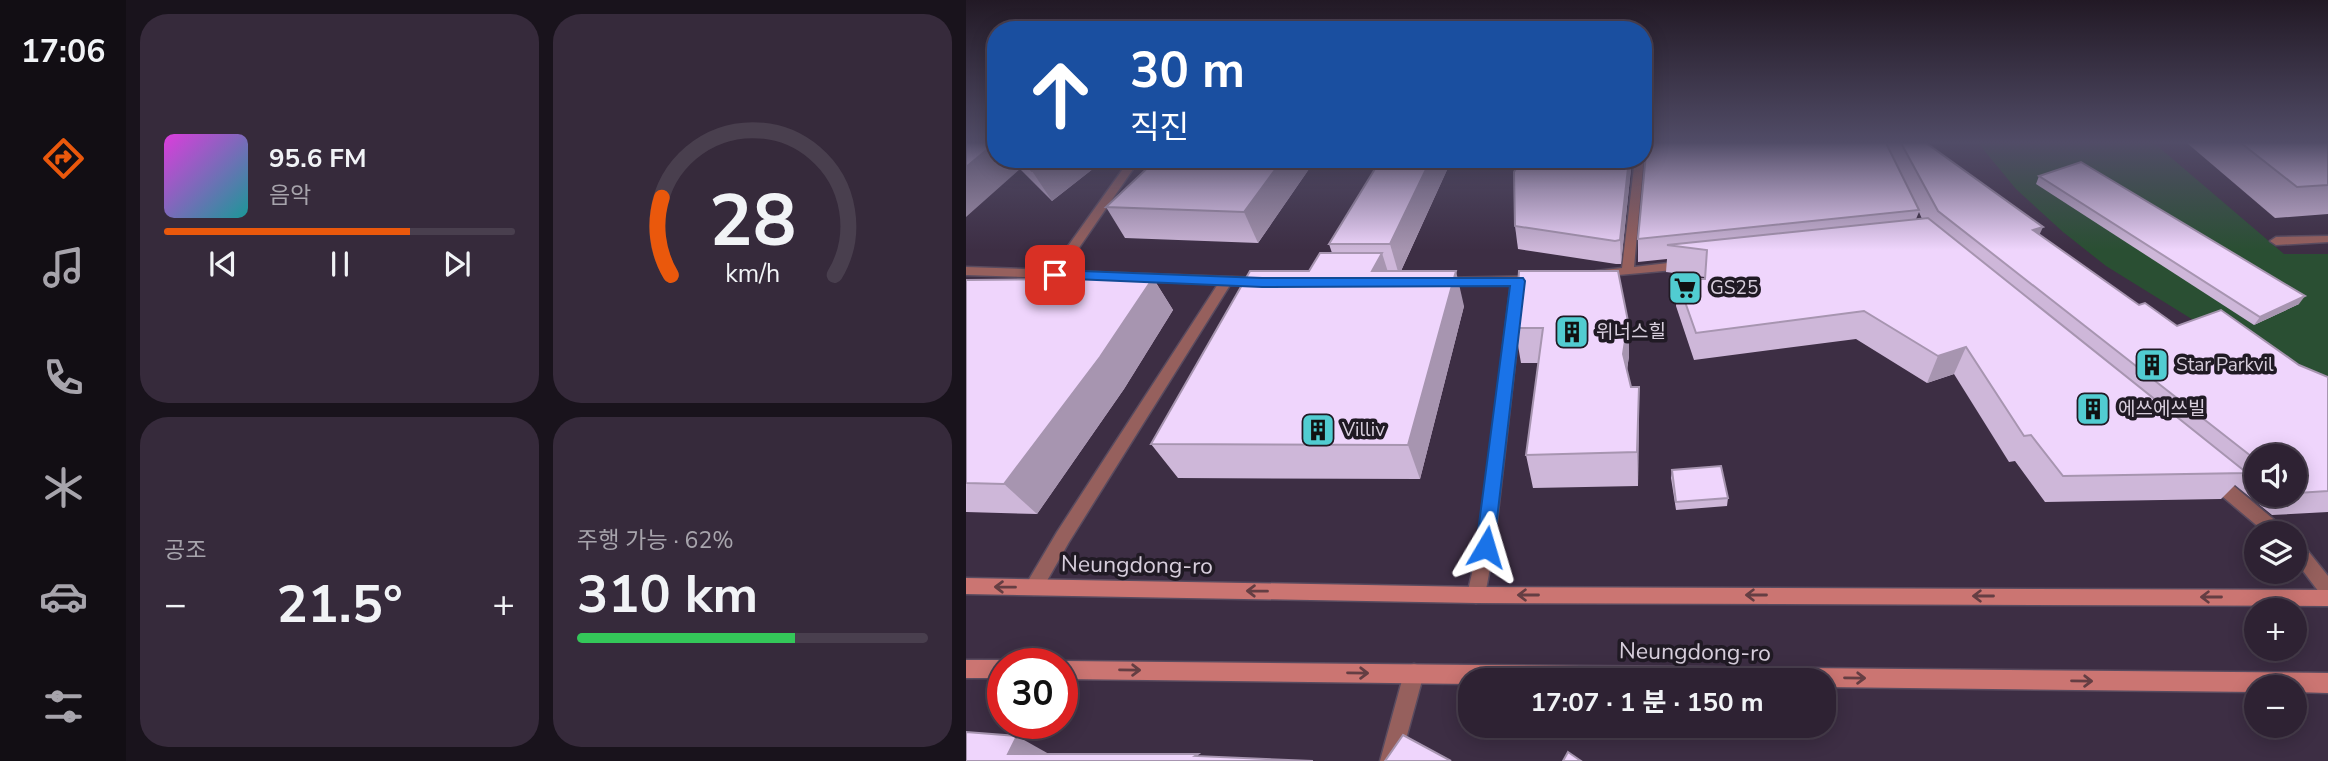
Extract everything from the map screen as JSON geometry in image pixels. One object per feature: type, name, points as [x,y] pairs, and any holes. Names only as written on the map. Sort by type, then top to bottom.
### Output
[{"type":"main road","name":"Neungdong-ro","points":[[966,586],[1476,595],[2328,598]]},
{"type":"main road","points":[[966,669],[987,669]]},
{"type":"main road","name":"Neungdong-ro","points":[[1078,670],[2328,683]]},
{"type":"street","points":[[1055,275],[1122,179]]},
{"type":"street","points":[[1628,271],[1638,179]]},
{"type":"street","points":[[2276,241],[2328,239]]},
{"type":"street","points":[[1587,275],[1695,264]]},
{"type":"street","points":[[966,271],[1276,282]]},
{"type":"street","points":[[1429,282],[1545,279]]},
{"type":"street","points":[[1034,587],[1226,281]]},
{"type":"street","points":[[1476,595],[1486,547],[1518,281]]},
{"type":"street","points":[[2206,473],[2263,521]]},
{"type":"street","points":[[2307,560],[2328,590]]},
{"type":"street","points":[[1390,761],[1414,673]]},
{"type":"green space","points":[[2007,179],[2196,179],[2284,254],[2328,254],[2328,388],[2245,352],[2106,266],[2063,232]]},
{"type":"building","points":[[1136,179],[1269,179],[1244,212],[1106,207]]},
{"type":"building","points":[[1369,179],[1422,179],[1390,244],[1329,244]]},
{"type":"building","points":[[1514,179],[1627,179],[1620,240],[1515,226]]},
{"type":"building","points":[[1644,179],[1903,179],[1919,210],[1638,239]]},
{"type":"building","points":[[1920,179],[1975,179],[2043,227],[2033,230],[2139,305],[2145,303],[2177,326],[2221,310],[2299,365],[2328,377],[2328,491],[2307,492],[2307,444],[2244,444],[2244,451],[1938,211]]},
{"type":"building","points":[[2043,179],[2109,179],[2305,296],[2260,317]]},
{"type":"building","points":[[2286,179],[2328,179],[2328,185],[2297,187]]},
{"type":"building","points":[[1928,218],[2244,473],[2063,476],[2031,435],[2024,436],[1966,347],[1938,356],[1864,311],[1696,333],[1677,279],[1705,279],[1707,250],[1667,245]]},
{"type":"building","name":"Villiv","points":[[1320,253],[1382,253],[1372,271],[1456,271],[1408,445],[1151,444],[1250,271],[1309,271]]},
{"type":"building","points":[[1519,271],[1618,271],[1628,321],[1623,354],[1631,387],[1639,387],[1637,452],[1526,455],[1543,328],[1515,328]]},
{"type":"building","points":[[1153,278],[1100,357],[1004,484],[966,483],[966,280]]},
{"type":"building","points":[[1721,466],[1728,498],[1676,502],[1672,470]]},
{"type":"building","points":[[966,732],[987,734],[987,739],[1016,739],[1008,754],[1198,754],[1195,756],[1313,761],[966,761]]},
{"type":"building","points":[[1403,735],[1451,761],[1385,761]]},
{"type":"building","points":[[1568,752],[1581,761],[1563,761]]},
{"type":"place","name":"GS25","points":[[1685,288]]},
{"type":"place","name":"위너스힐","points":[[1572,332]]},
{"type":"place","name":"Star Parkvil","points":[[2152,365]]},
{"type":"place","name":"에쓰에쓰빌","points":[[2093,409]]},
{"type":"place","name":"Villiv","points":[[1318,430]]},
{"type":"route","points":[[1055,275],[1262,282],[1518,281],[1486,547]]}]
